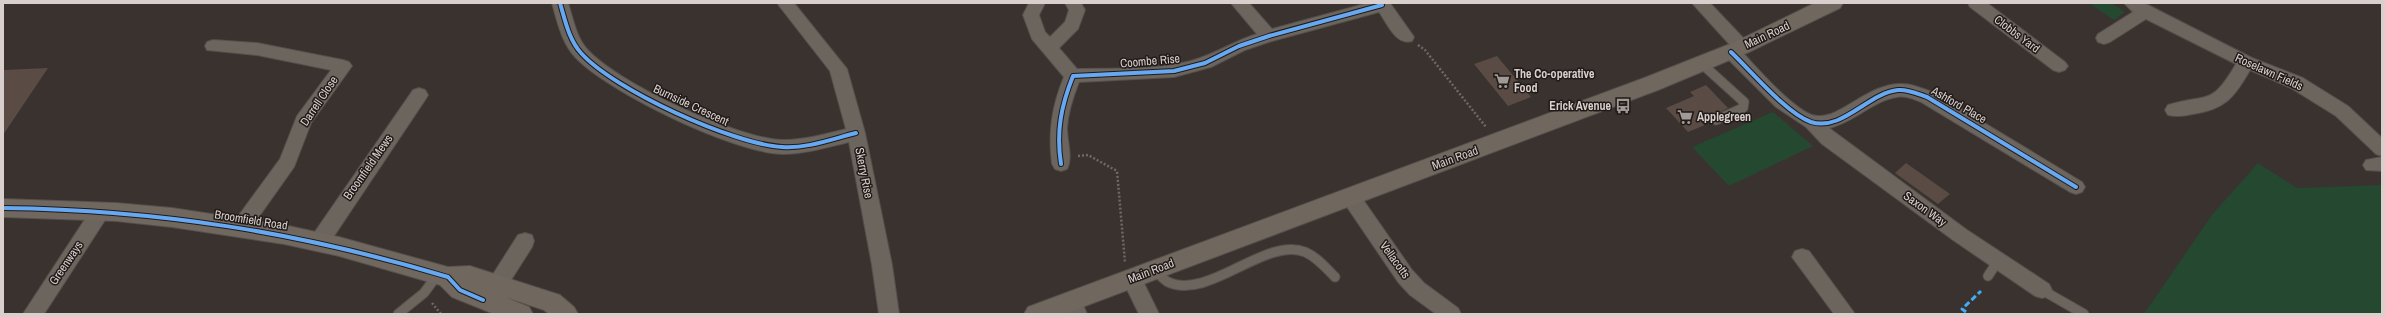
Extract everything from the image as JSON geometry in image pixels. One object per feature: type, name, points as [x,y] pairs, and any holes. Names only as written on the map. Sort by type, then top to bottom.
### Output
[{"type":"main road","name":"Main Road","points":[[1075,308],[1132,279],[1155,270],[1498,142],[1737,50],[1833,3]]},
{"type":"main road","name":"Broomfield Road","points":[[3,208],[100,212],[168,218],[240,227],[319,242],[443,276],[460,290],[497,306],[552,302],[566,314]]},
{"type":"main road","points":[[1036,314],[1075,308]]},
{"type":"street","name":"Burnside Crescent","points":[[560,3],[573,40],[582,53],[592,63],[625,84],[712,127],[749,141],[782,147],[802,145],[856,133]]},
{"type":"street","name":"Skerry Rise","points":[[785,3],[838,69],[856,133],[882,265],[889,314]]},
{"type":"street","points":[[1037,3],[1031,15],[1032,23],[1038,35],[1073,76],[1059,115],[1057,130],[1061,161]]},
{"type":"street","points":[[1049,48],[1072,25],[1077,10],[1073,3]]},
{"type":"street","points":[[1239,3],[1269,36]]},
{"type":"street","points":[[1700,3],[1737,50],[1786,104],[1812,122]]},
{"type":"street","name":"Clobbs Yard","points":[[1976,3],[2059,66]]},
{"type":"street","points":[[1381,4],[1406,37]]},
{"type":"street","name":"Coombe Rise","points":[[1073,76],[1174,71],[1189,68],[1269,36],[1381,4]]},
{"type":"street","name":"Roselawn Fields","points":[[2104,38],[2138,8],[2246,62],[2297,83],[2321,97],[2347,116],[2382,149]]},
{"type":"street","name":"Darrell Close","points":[[213,46],[257,48],[343,66],[303,121],[288,162],[240,227]]},
{"type":"street","points":[[2174,110],[2199,107],[2221,99],[2229,91],[2246,62]]},
{"type":"street","name":"Ashford Place","points":[[1812,122],[1828,121],[1844,116],[1888,92],[1898,90],[1910,91],[1927,97],[2076,187]]},
{"type":"street","name":"Broomfield Mews","points":[[319,242],[419,95]]},
{"type":"street","name":"Saxon Way","points":[[1812,122],[1828,139],[1993,269],[2042,290]]},
{"type":"street","name":"Vellacotts","points":[[1350,196],[1405,276],[1417,288],[1452,314]]},
{"type":"street","name":"Greenways","points":[[33,314],[100,212]]},
{"type":"street","points":[[497,306],[525,241]]},
{"type":"street","points":[[1802,257],[1845,314]]},
{"type":"street","points":[[1132,279],[1149,314]]},
{"type":"lane","points":[[1702,64],[1744,102],[1743,108],[1716,120]]},
{"type":"lane","points":[[1207,292],[1286,249],[1300,250],[1314,257],[1335,277]]},
{"type":"lane","points":[[1155,270],[1161,284],[1176,294],[1190,295]]},
{"type":"lane","points":[[398,314],[443,276]]},
{"type":"lane","points":[[2042,290],[2084,314]]},
{"type":"path","points":[[1406,37],[1425,50],[1498,142]]},
{"type":"path","points":[[1061,161],[1088,155],[1117,171],[1123,256],[1132,279]]},
{"type":"green space","points":[[2089,3],[2111,3],[2125,12],[2114,20]]},
{"type":"green space","points":[[1773,112],[1813,146],[1729,186],[1692,147]]},
{"type":"green space","points":[[2258,163],[2297,188],[2382,185],[2382,314],[2144,314],[2212,215]]},
{"type":"building","name":"The Co-operative Food","points":[[1497,56],[1531,97],[1508,106],[1474,64]]},
{"type":"building","points":[[48,68],[3,135],[3,70]]},
{"type":"building","points":[[1706,85],[1728,108],[1701,122],[1705,125],[1688,132],[1666,108],[1694,96],[1690,92]]},
{"type":"building","points":[[1906,163],[1950,194],[1938,204],[1895,173]]},
{"type":"marked path","points":[[1966,312],[1962,309],[1981,291]]},
{"type":"cycle path","points":[[560,3],[571,36],[581,53],[596,66],[618,81],[645,97],[676,112],[737,136],[762,144],[782,147],[810,144],[856,133]]},
{"type":"cycle path","points":[[1061,164],[1058,129],[1064,98],[1073,76],[1174,71],[1205,63],[1239,46],[1269,36],[1382,5]]},
{"type":"cycle path","points":[[1731,52],[1782,102],[1803,118],[1812,122],[1823,123],[1834,120],[1845,116],[1877,97],[1887,93],[1897,90],[1909,91],[1927,97],[2076,187]]},
{"type":"cycle path","points":[[3,208],[116,212],[172,217],[284,235],[394,261],[448,277],[460,290],[483,300]]},
{"type":"place","name":"The Co-operative Food","points":[[1502,81]]},
{"type":"place","name":"Erick Avenue","points":[[1623,106]]},
{"type":"place","name":"Applegreen","points":[[1685,117]]}]
